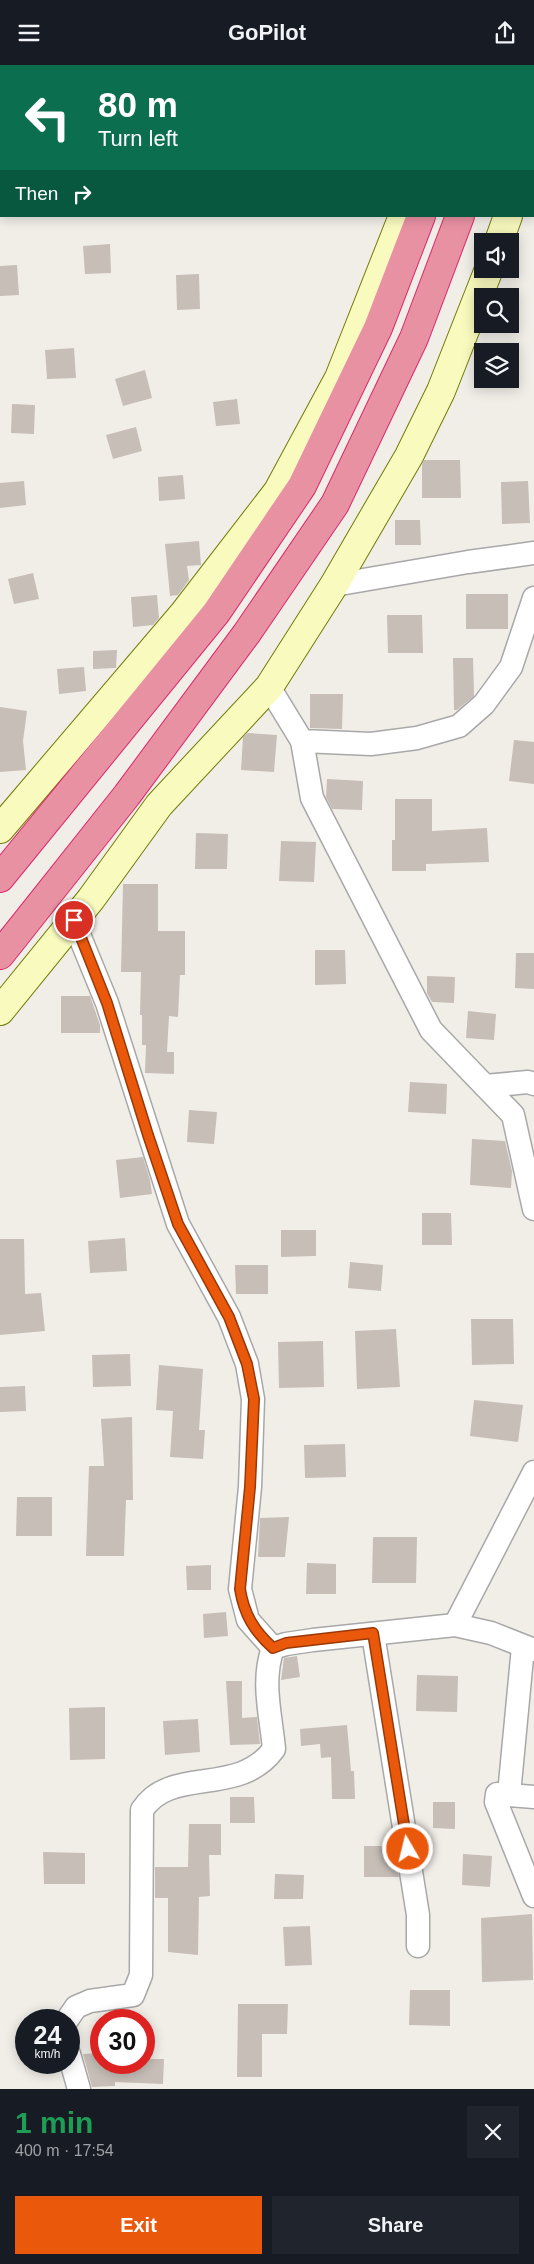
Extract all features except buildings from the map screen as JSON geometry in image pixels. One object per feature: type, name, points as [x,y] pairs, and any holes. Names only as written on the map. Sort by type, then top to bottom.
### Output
[{"type":"highway","points":[[0,878],[216,613],[302,486],[378,328],[421,217]]},
{"type":"highway","points":[[0,955],[127,795],[247,633],[335,504],[414,338],[460,217]]},
{"type":"street","points":[[0,829],[11,805],[184,613],[278,491],[339,378],[403,217]]},
{"type":"street","points":[[502,233],[508,217]]},
{"type":"street","points":[[0,1011],[74,920],[159,805],[269,687],[334,585],[409,456],[441,391],[485,278]]},
{"type":"street","points":[[334,585],[468,562],[534,553]]},
{"type":"street","points":[[302,741],[371,743],[417,738],[459,726],[484,704],[511,667],[534,598]]},
{"type":"street","points":[[269,687],[302,741],[312,798],[431,1029],[513,1115],[534,1209]]},
{"type":"street","points":[[74,920],[107,1003],[178,1224],[229,1317],[247,1364],[254,1399],[250,1496],[240,1589],[248,1619],[273,1648]]},
{"type":"street","points":[[485,1086],[534,1083]]},
{"type":"street","points":[[455,1625],[534,1472]]},
{"type":"street","points":[[75,2009],[90,2001],[133,1995],[141,1975],[142,1810],[150,1798],[162,1791],[244,1773],[263,1763],[274,1749],[266,1682],[267,1663],[273,1648],[286,1643],[455,1625],[491,1633],[529,1648],[509,1795]]},
{"type":"street","points":[[373,1633],[418,1915],[418,1946]]},
{"type":"street","points":[[534,1797],[497,1794],[496,1802],[534,1897]]},
{"type":"street","points":[[74,2074],[78,2089]]},
{"type":"route","points":[[74,920],[107,1003],[178,1224],[229,1317],[247,1364],[254,1399],[248,1525],[240,1589],[248,1619],[273,1648],[286,1643],[373,1633],[408,1849]]}]
